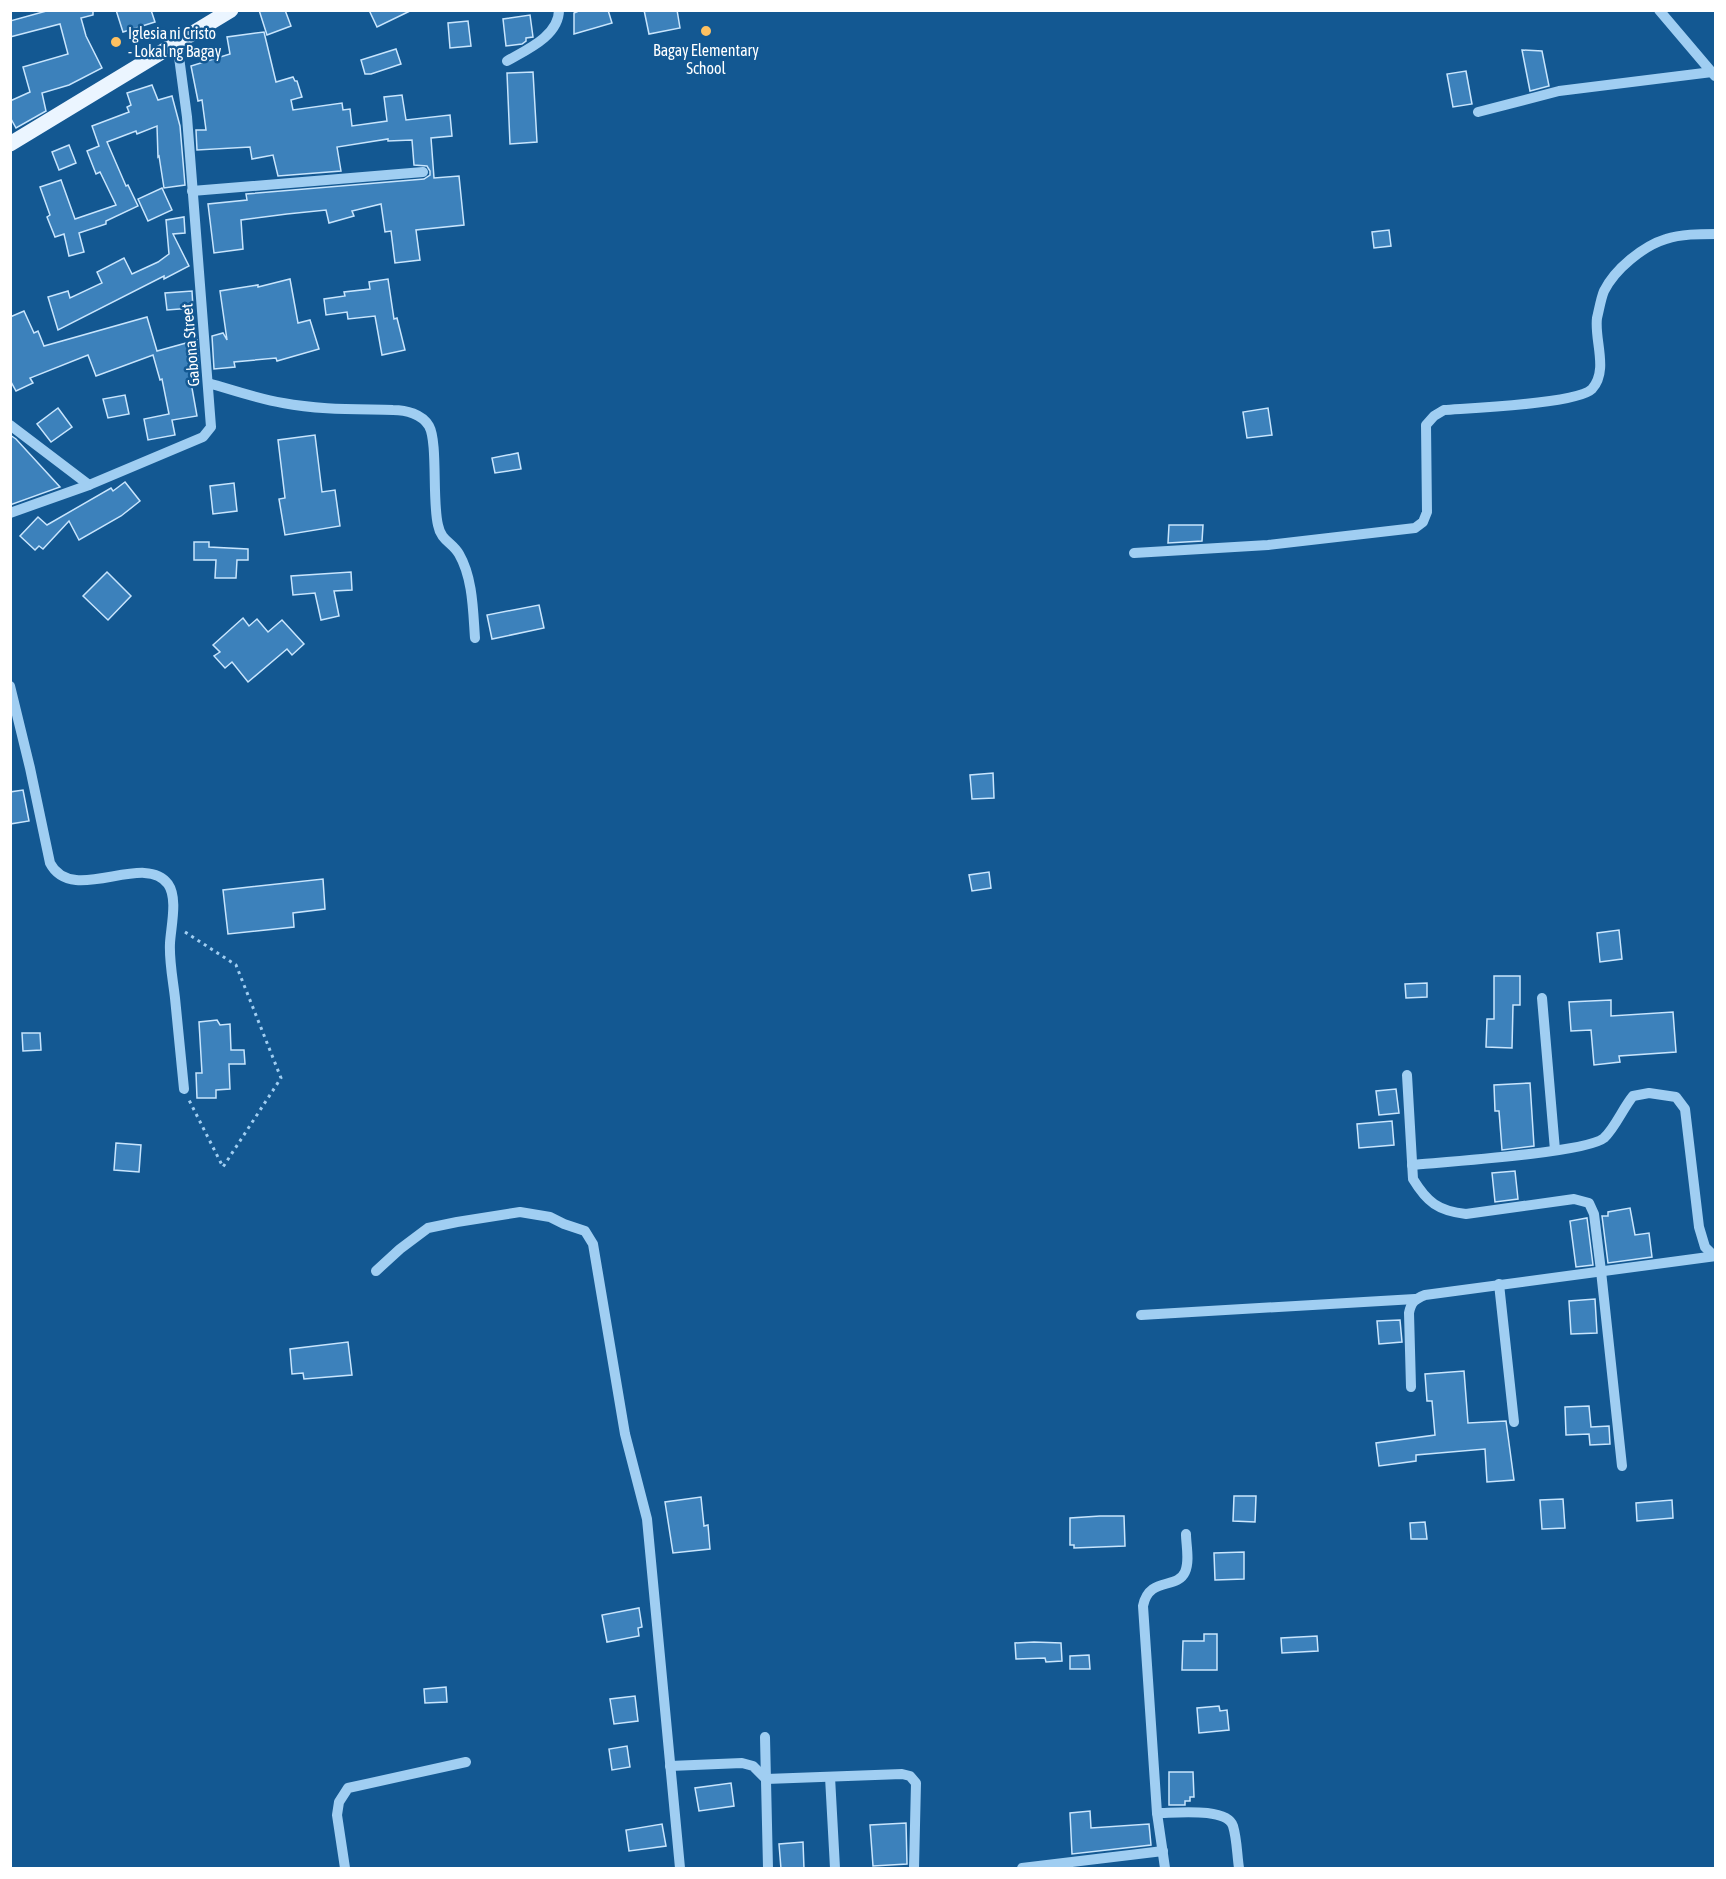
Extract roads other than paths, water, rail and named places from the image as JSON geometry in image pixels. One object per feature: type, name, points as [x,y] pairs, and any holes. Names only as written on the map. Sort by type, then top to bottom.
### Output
[{"type":"main road","points":[[10,144],[231,10]]},
{"type":"street","points":[[507,61],[534,46],[556,25],[559,10]]},
{"type":"street","points":[[1659,10],[1714,74]]},
{"type":"street","name":"Gabona Street","points":[[10,513],[89,485],[203,437],[208,432],[212,420],[186,107],[177,42]]},
{"type":"street","points":[[1478,112],[1560,91],[1714,74]]},
{"type":"street","points":[[192,191],[423,172]]},
{"type":"street","points":[[1134,553],[1268,545],[1415,528],[1423,522],[1427,512],[1426,425],[1434,416],[1444,410],[1568,399],[1591,390],[1598,378],[1600,361],[1597,319],[1604,291],[1619,272],[1649,246],[1666,238],[1716,234]]},
{"type":"street","points":[[208,383],[282,403],[327,409],[399,410],[424,419],[430,428],[432,442],[435,514],[444,540],[458,551],[464,566],[472,598],[475,638]]},
{"type":"street","points":[[10,425],[89,485]]},
{"type":"street","points":[[10,686],[50,863],[55,872],[64,877],[82,880],[146,873],[160,876],[169,886],[173,900],[170,950],[184,1089]]},
{"type":"street","points":[[1542,998],[1555,1150]]},
{"type":"street","points":[[1407,1075],[1413,1179],[1422,1193],[1437,1207],[1448,1212],[1466,1214],[1574,1199],[1589,1203],[1594,1214],[1622,1466]]},
{"type":"street","points":[[1412,1165],[1594,1144],[1605,1137],[1633,1096],[1649,1093],[1676,1097],[1686,1109],[1699,1227],[1705,1247],[1715,1256]]},
{"type":"street","points":[[376,1271],[428,1228],[520,1212],[550,1217],[585,1231],[593,1244],[625,1434],[647,1520],[680,1869]]},
{"type":"street","points":[[1141,1315],[1415,1299],[1425,1295],[1499,1284],[1715,1256]]},
{"type":"street","points":[[1499,1284],[1514,1422]]},
{"type":"street","points":[[1411,1387],[1409,1313],[1415,1299]]},
{"type":"street","points":[[1166,1869],[1158,1813],[1143,1606],[1145,1597],[1151,1590],[1183,1576],[1187,1565],[1186,1534]]},
{"type":"street","points":[[765,1737],[768,1869]]},
{"type":"street","points":[[345,1869],[337,1815],[339,1802],[348,1788],[466,1762]]},
{"type":"street","points":[[670,1766],[742,1763],[753,1766],[766,1779],[902,1774],[910,1776],[916,1783],[914,1869]]},
{"type":"street","points":[[830,1777],[835,1869]]},
{"type":"street","points":[[1158,1813],[1215,1813],[1225,1816],[1233,1824],[1239,1869]]},
{"type":"street","points":[[1022,1869],[1163,1851]]},
{"type":"place","name":"Bagay Elementary School","points":[[706,31]]},
{"type":"place","name":"Iglesia ni Cristo - Lokal ng Bagay","points":[[116,42]]}]
